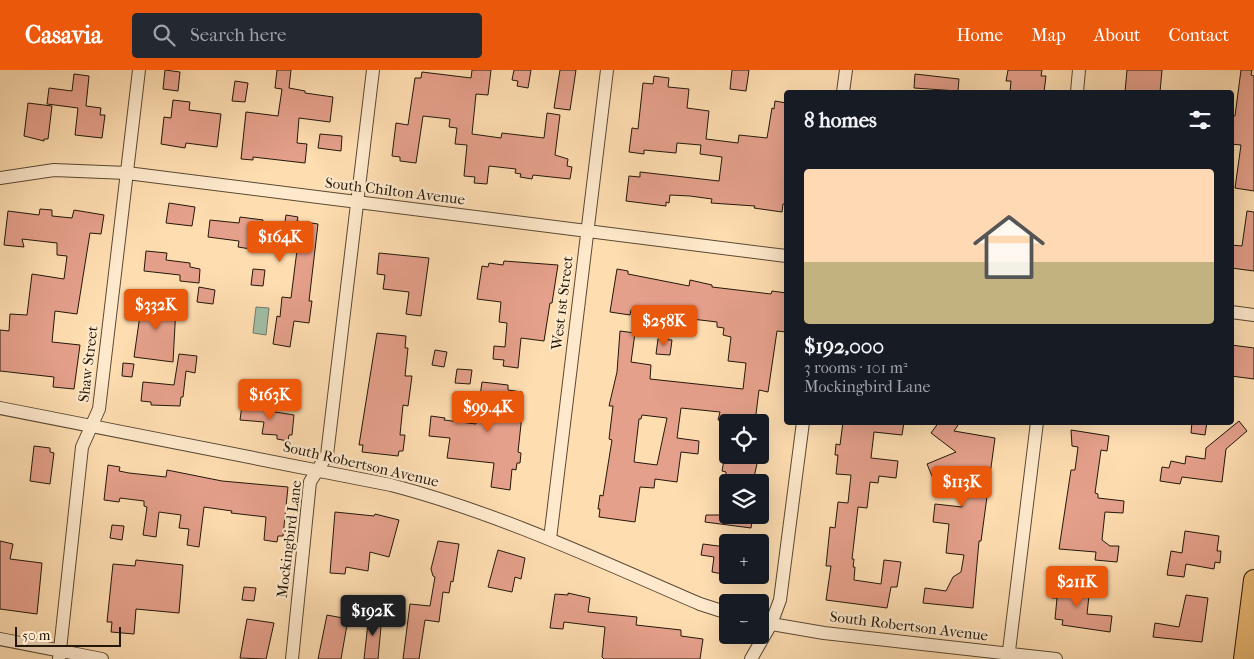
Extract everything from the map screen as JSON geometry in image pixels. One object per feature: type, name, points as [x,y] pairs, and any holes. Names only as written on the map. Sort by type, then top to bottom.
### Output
[{"type":"main road","points":[[1244,659],[1254,580]]},
{"type":"street","name":"Shaw Street","points":[[59,655],[82,447],[100,409],[139,70]]},
{"type":"street","name":"Mockingbird Lane","points":[[292,659],[310,482],[326,455],[373,70]]},
{"type":"street","name":"West 1st Street","points":[[550,539],[608,70]]},
{"type":"street","points":[[843,90],[846,70]]},
{"type":"street","points":[[1077,90],[1079,70]]},
{"type":"street","name":"South Chilton Avenue","points":[[0,178],[54,170],[127,173],[784,256]]},
{"type":"street","points":[[1234,312],[1254,315]]},
{"type":"street","name":"South Robertson Avenue","points":[[0,408],[317,470],[430,495],[550,539],[700,604],[719,610]]},
{"type":"street","points":[[769,618],[780,600],[803,425]]},
{"type":"street","points":[[1009,656],[1037,425]]},
{"type":"street","name":"South Robertson Avenue","points":[[769,624],[824,633],[1009,656],[1056,659]]},
{"type":"street","points":[[0,639],[59,655],[102,659]]},
{"type":"street","points":[[751,659],[757,644]]},
{"type":"shaded area","points":[[256,307],[269,308],[266,335],[253,333]]},
{"type":"building","points":[[165,70],[180,72],[178,91],[163,89]]},
{"type":"building","points":[[277,70],[291,70],[289,88],[305,91],[305,93],[333,97],[330,122],[299,118],[297,143],[307,144],[305,163],[253,157],[253,160],[241,159],[246,112],[278,116],[282,89],[275,88]]},
{"type":"building","points":[[472,70],[491,70],[488,95],[476,94],[472,134],[501,138],[502,133],[544,138],[547,113],[560,115],[555,155],[568,159],[567,166],[572,167],[570,179],[533,175],[532,179],[520,177],[521,174],[515,173],[516,169],[489,166],[487,184],[474,183],[475,177],[464,176],[467,145],[455,144],[457,128],[449,127],[450,119],[423,116],[416,163],[400,161],[400,157],[392,156],[396,123],[408,125],[415,78],[421,78],[422,72],[471,78]]},
{"type":"building","points":[[514,70],[531,70],[528,88],[517,86],[518,81],[512,80]]},
{"type":"building","points":[[560,70],[576,70],[570,110],[554,108]]},
{"type":"building","points":[[732,70],[749,70],[746,91],[730,89]]},
{"type":"building","points":[[1008,70],[1042,70],[1041,76],[1046,76],[1044,90],[1010,90],[1011,81],[1006,81]]},
{"type":"building","points":[[1127,70],[1162,70],[1160,90],[1125,90]]},
{"type":"building","points":[[1241,70],[1252,70],[1251,75],[1254,76],[1254,191],[1235,188],[1241,145],[1234,144],[1235,116]]},
{"type":"building","points":[[74,74],[89,76],[86,106],[101,108],[100,115],[105,115],[102,138],[75,135],[78,108],[47,104],[49,88],[72,91]]},
{"type":"building","points":[[915,74],[959,79],[958,90],[914,88]]},
{"type":"building","points":[[654,76],[669,78],[668,87],[689,89],[687,108],[709,111],[706,139],[738,143],[739,135],[767,138],[775,101],[784,103],[784,204],[782,212],[754,208],[755,206],[711,203],[712,199],[690,196],[670,195],[669,203],[666,202],[666,206],[626,201],[629,176],[640,177],[640,172],[719,181],[722,157],[700,154],[701,145],[677,143],[676,153],[644,150],[644,154],[629,152],[632,128],[638,129],[643,83],[653,84]]},
{"type":"building","points":[[235,81],[248,83],[245,102],[232,101]]},
{"type":"building","points":[[173,100],[190,102],[189,110],[221,114],[217,147],[186,143],[185,148],[161,144],[164,117],[171,118]]},
{"type":"building","points":[[28,103],[52,106],[48,139],[44,139],[44,141],[24,136]]},
{"type":"building","points":[[320,134],[342,136],[341,151],[318,148]]},
{"type":"building","points":[[169,203],[195,207],[192,226],[166,223]]},
{"type":"building","points":[[40,209],[52,210],[52,216],[72,218],[74,210],[104,215],[101,234],[90,233],[77,314],[55,311],[52,342],[80,345],[74,389],[53,387],[54,377],[0,371],[0,330],[9,331],[10,314],[27,315],[32,274],[64,279],[67,256],[57,255],[57,243],[22,239],[24,247],[4,245],[8,211],[39,215]]},
{"type":"building","points":[[1247,211],[1254,212],[1254,271],[1234,268],[1234,245],[1242,246]]},
{"type":"building","points":[[286,215],[298,217],[297,221],[318,224],[309,301],[312,301],[309,323],[294,321],[290,347],[273,344],[277,316],[280,317],[282,297],[291,298],[297,250],[258,246],[257,250],[238,247],[239,241],[208,237],[210,220],[239,223],[240,217],[263,220],[262,233],[283,235]]},
{"type":"building","points":[[146,251],[167,253],[166,260],[190,263],[190,267],[200,269],[199,283],[180,281],[180,275],[144,271]]},
{"type":"building","points":[[379,253],[429,258],[421,316],[406,314],[409,292],[383,289],[385,275],[377,274]]},
{"type":"building","points":[[504,261],[558,265],[544,341],[521,338],[518,368],[503,366],[504,360],[493,359],[494,346],[505,347],[507,323],[499,322],[501,302],[477,299],[482,266],[488,267],[489,263],[503,265]]},
{"type":"building","points":[[253,269],[265,270],[263,286],[251,285]]},
{"type":"building","points":[[617,269],[628,271],[628,274],[689,286],[690,280],[712,285],[712,287],[771,294],[772,291],[784,293],[784,332],[777,331],[768,392],[759,390],[756,414],[720,414],[720,412],[681,408],[677,438],[699,441],[698,454],[681,452],[677,482],[655,479],[654,488],[640,487],[635,522],[599,517],[600,509],[598,509],[600,495],[603,496],[612,440],[609,439],[613,406],[609,406],[617,372],[620,331],[635,333],[631,362],[651,365],[650,379],[743,389],[746,363],[728,361],[731,337],[723,335],[724,328],[717,327],[717,322],[692,319],[692,312],[666,309],[666,311],[661,310],[660,315],[631,310],[630,315],[610,312]],"holes":[[[642,415],[667,418],[657,465],[634,462],[639,419],[641,419]]]},
{"type":"building","points":[[199,287],[215,290],[213,304],[197,302]]},
{"type":"building","points":[[143,294],[155,295],[154,304],[176,307],[173,362],[134,357]]},
{"type":"building","points":[[377,333],[406,336],[405,348],[408,348],[405,376],[412,376],[408,406],[403,405],[400,435],[405,435],[403,451],[399,451],[398,456],[362,452],[363,445],[359,445]]},
{"type":"building","points":[[658,339],[672,340],[670,355],[656,354]]},
{"type":"building","points":[[1234,345],[1254,348],[1254,379],[1234,376]]},
{"type":"building","points":[[435,350],[447,352],[444,367],[432,365]]},
{"type":"building","points":[[179,354],[197,356],[195,373],[186,371],[180,406],[151,405],[151,402],[141,401],[143,382],[174,385]]},
{"type":"building","points":[[123,363],[134,364],[132,377],[122,376]]},
{"type":"building","points":[[457,369],[472,370],[470,384],[455,383]]},
{"type":"building","points":[[482,382],[508,385],[508,390],[522,392],[519,415],[522,415],[518,452],[521,453],[520,463],[517,463],[516,470],[512,469],[510,490],[491,487],[494,463],[447,458],[450,438],[429,436],[431,416],[445,418],[444,420],[476,424]]},
{"type":"building","points":[[242,405],[263,407],[263,410],[294,415],[292,435],[289,435],[288,441],[277,439],[277,435],[262,434],[264,422],[240,420]]},
{"type":"building","points":[[1239,421],[1247,431],[1226,449],[1222,482],[1182,477],[1180,484],[1160,481],[1162,467],[1169,468],[1171,461],[1185,464],[1186,456],[1205,459],[1206,448]]},
{"type":"building","points":[[843,425],[904,425],[902,435],[874,432],[871,458],[898,461],[896,478],[879,476],[878,483],[870,482],[867,508],[858,507],[852,559],[854,559],[853,567],[855,567],[854,580],[881,584],[884,560],[901,562],[897,587],[891,587],[887,608],[826,600],[831,566],[826,566],[830,527],[835,528],[838,502],[848,503],[851,475],[836,474],[838,455],[835,455],[836,444],[840,445]]},
{"type":"building","points":[[937,425],[958,425],[954,431],[995,438],[981,541],[979,541],[973,608],[923,603],[925,588],[946,591],[953,577],[961,572],[964,555],[946,553],[949,524],[933,522],[935,504],[962,507],[965,475],[959,476],[958,473],[934,481],[927,464],[956,452],[931,433]]},
{"type":"building","points":[[1192,425],[1207,425],[1205,435],[1191,433]]},
{"type":"building","points":[[1071,430],[1109,436],[1107,451],[1101,450],[1095,493],[1098,494],[1098,498],[1124,501],[1123,513],[1105,512],[1102,540],[1110,546],[1119,546],[1117,562],[1095,560],[1096,552],[1059,549],[1071,470],[1075,470],[1078,447],[1072,446]]},
{"type":"building","points":[[34,446],[50,448],[50,452],[54,453],[50,484],[30,481]]},
{"type":"building","points":[[723,464],[757,464],[755,474],[726,474],[726,472],[722,471]]},
{"type":"building","points":[[108,465],[120,467],[119,471],[129,473],[166,477],[167,470],[222,481],[288,487],[283,536],[278,536],[277,542],[264,540],[266,517],[231,513],[232,511],[204,507],[199,547],[187,545],[189,529],[179,528],[181,515],[159,512],[156,537],[143,535],[147,507],[144,506],[144,501],[120,498],[119,502],[104,500]]},
{"type":"building","points":[[335,512],[374,516],[375,514],[399,520],[389,557],[370,552],[368,571],[346,567],[345,574],[330,573]]},
{"type":"building","points":[[706,515],[719,515],[719,524],[705,522]]},
{"type":"building","points":[[720,524],[752,524],[751,528]]},
{"type":"building","points":[[112,525],[124,526],[122,540],[110,538]]},
{"type":"building","points":[[1185,531],[1219,536],[1217,551],[1221,551],[1220,563],[1215,562],[1214,569],[1186,564],[1184,577],[1167,575],[1171,551],[1182,553]]},
{"type":"building","points":[[0,541],[13,544],[10,559],[42,563],[37,614],[0,609]]},
{"type":"building","points":[[438,541],[459,544],[453,582],[451,581],[449,593],[443,592],[439,622],[425,620],[419,659],[403,659],[410,604],[430,606],[435,577],[431,569]]},
{"type":"building","points":[[703,544],[719,546],[719,573],[712,572],[714,557],[701,555]]},
{"type":"building","points":[[498,550],[525,558],[521,579],[515,577],[512,592],[488,587]]},
{"type":"building","points":[[136,560],[183,565],[179,613],[136,609],[134,634],[111,632],[112,622],[107,622],[113,564],[135,566]]},
{"type":"building","points":[[1054,581],[1090,586],[1087,614],[1112,616],[1110,632],[1062,625],[1063,620],[1055,619],[1057,598],[1052,598]]},
{"type":"building","points":[[244,587],[256,588],[254,601],[242,600]]},
{"type":"building","points":[[568,593],[590,598],[588,612],[637,617],[636,625],[681,630],[681,636],[703,639],[700,659],[604,659],[602,657],[605,627],[564,622],[563,629],[550,628],[555,594],[568,595]]},
{"type":"building","points":[[1186,595],[1208,598],[1202,642],[1153,637],[1155,623],[1179,627]]},
{"type":"building","points":[[369,614],[382,616],[378,659],[364,659]]},
{"type":"building","points":[[327,615],[348,619],[341,659],[318,659]]},
{"type":"building","points":[[247,619],[274,623],[266,659],[240,658]]}]
